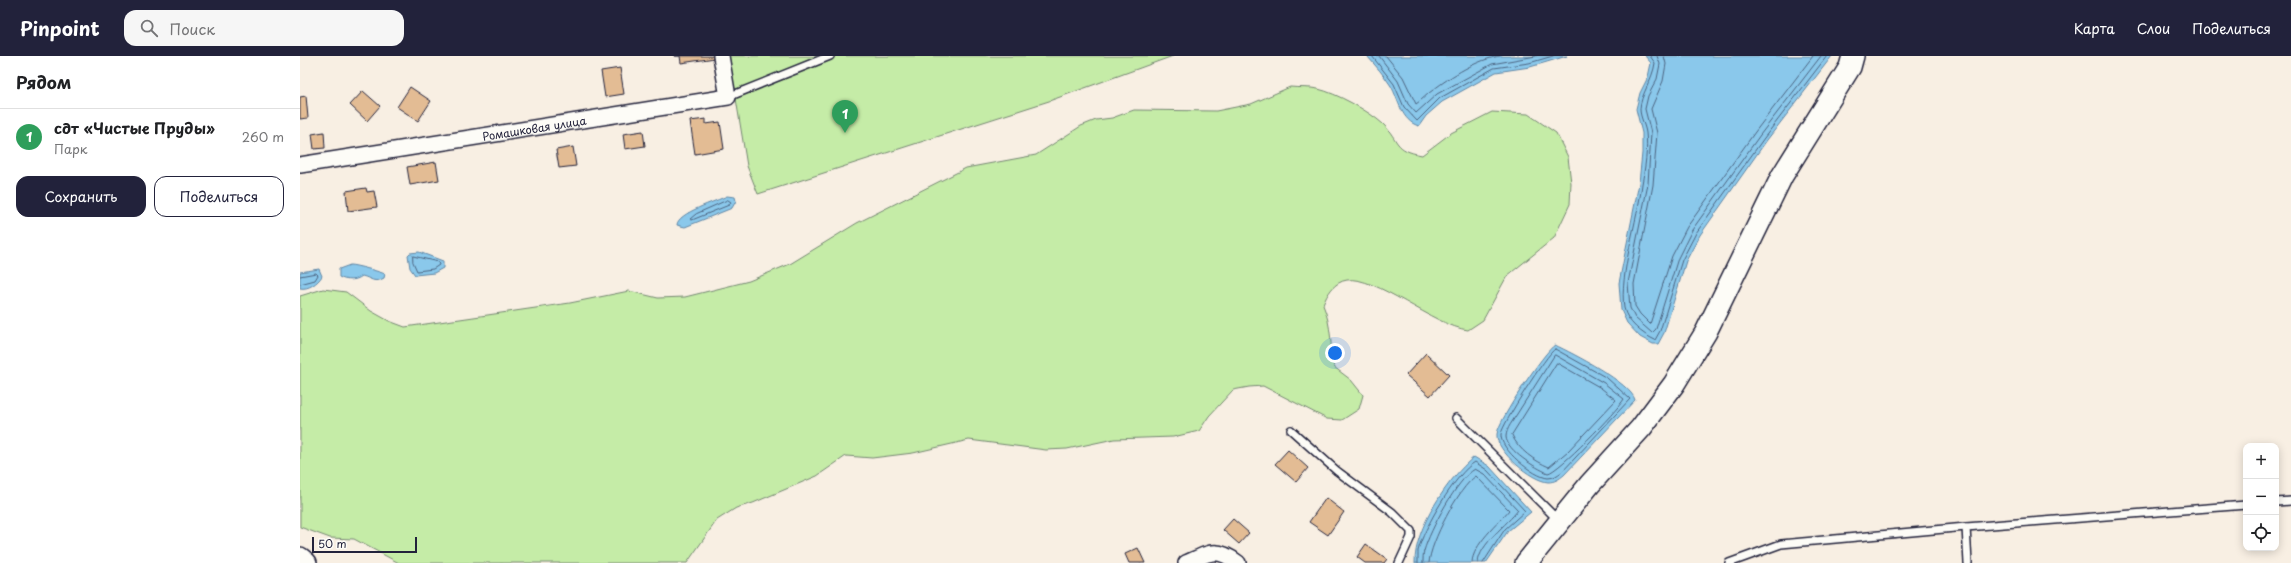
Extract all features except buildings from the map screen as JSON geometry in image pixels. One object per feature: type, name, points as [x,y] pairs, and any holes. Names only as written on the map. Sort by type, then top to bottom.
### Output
[{"type":"main road","points":[[1526,563],[1590,484],[1641,428],[1674,384],[1706,332],[1782,176],[1850,67],[1853,56]]},
{"type":"main road","points":[[300,558],[306,563]]},
{"type":"street","points":[[721,56],[728,97]]},
{"type":"street","name":"Ромашковая улица","points":[[300,165],[728,97]]},
{"type":"street","points":[[1186,563],[1213,552],[1224,553],[1238,563]]},
{"type":"lane","points":[[728,97],[830,56]]},
{"type":"lane","points":[[1456,418],[1560,521]]},
{"type":"lane","points":[[1291,430],[1337,471],[1392,512],[1411,531],[1411,537],[1399,563]]},
{"type":"lane","points":[[2279,502],[2291,501]]},
{"type":"lane","points":[[1729,563],[1781,544],[1966,527],[2243,505]]},
{"type":"lane","points":[[1966,527],[1968,563]]},
{"type":"green space","points":[[729,56],[1173,56],[1049,101],[758,194],[747,166]]},
{"type":"green space","points":[[1290,87],[1318,89],[1334,94],[1352,103],[1377,119],[1383,124],[1401,147],[1413,153],[1422,155],[1451,133],[1492,112],[1528,114],[1556,133],[1568,157],[1571,183],[1570,204],[1554,238],[1507,276],[1483,320],[1468,330],[1439,320],[1373,285],[1359,281],[1347,280],[1338,283],[1332,289],[1323,305],[1328,321],[1334,367],[1351,380],[1363,395],[1359,409],[1342,420],[1327,419],[1263,386],[1249,387],[1233,390],[1209,416],[1199,431],[1173,437],[1114,439],[1067,449],[1046,450],[969,440],[913,453],[872,458],[846,456],[817,476],[753,503],[736,508],[717,520],[687,563],[399,563],[354,539],[330,538],[300,527],[300,296],[323,289],[346,292],[371,311],[389,321],[405,327],[570,303],[629,291],[658,298],[685,297],[749,281],[790,264],[857,223],[966,168],[1036,155],[1081,126],[1096,120],[1112,118],[1134,110],[1216,111],[1251,104]]},
{"type":"water","points":[[1367,56],[1567,56],[1530,67],[1496,72],[1442,102],[1426,116],[1419,126],[1408,120],[1404,115],[1391,86]]},
{"type":"water","points":[[1645,56],[1832,56],[1767,140],[1700,235],[1686,261],[1664,333],[1658,344],[1653,344],[1640,337],[1627,323],[1621,310],[1619,283],[1639,183],[1642,133],[1636,109],[1640,93],[1648,77],[1651,63]]},
{"type":"water","points":[[727,196],[735,197],[736,201],[732,208],[685,227],[677,225],[683,216]]},
{"type":"water","points":[[419,252],[443,261],[443,268],[434,273],[415,275],[410,268],[408,255],[410,253]]},
{"type":"water","points":[[350,265],[383,273],[385,274],[384,278],[375,281],[362,276],[351,280],[339,277],[339,269]]},
{"type":"water","points":[[319,269],[322,276],[318,281],[309,287],[300,288],[300,272]]},
{"type":"water","points":[[1555,345],[1587,361],[1612,377],[1631,393],[1635,400],[1564,475],[1557,480],[1548,482],[1524,471],[1516,464],[1502,449],[1498,441],[1497,434],[1499,427],[1513,401],[1542,359]]},
{"type":"water","points":[[1474,457],[1489,466],[1531,512],[1508,531],[1486,563],[1415,563],[1416,550],[1420,535],[1434,505],[1464,466]]},
{"type":"place","name":"сдт «Чистые Пруды»","points":[[845,133]]}]
